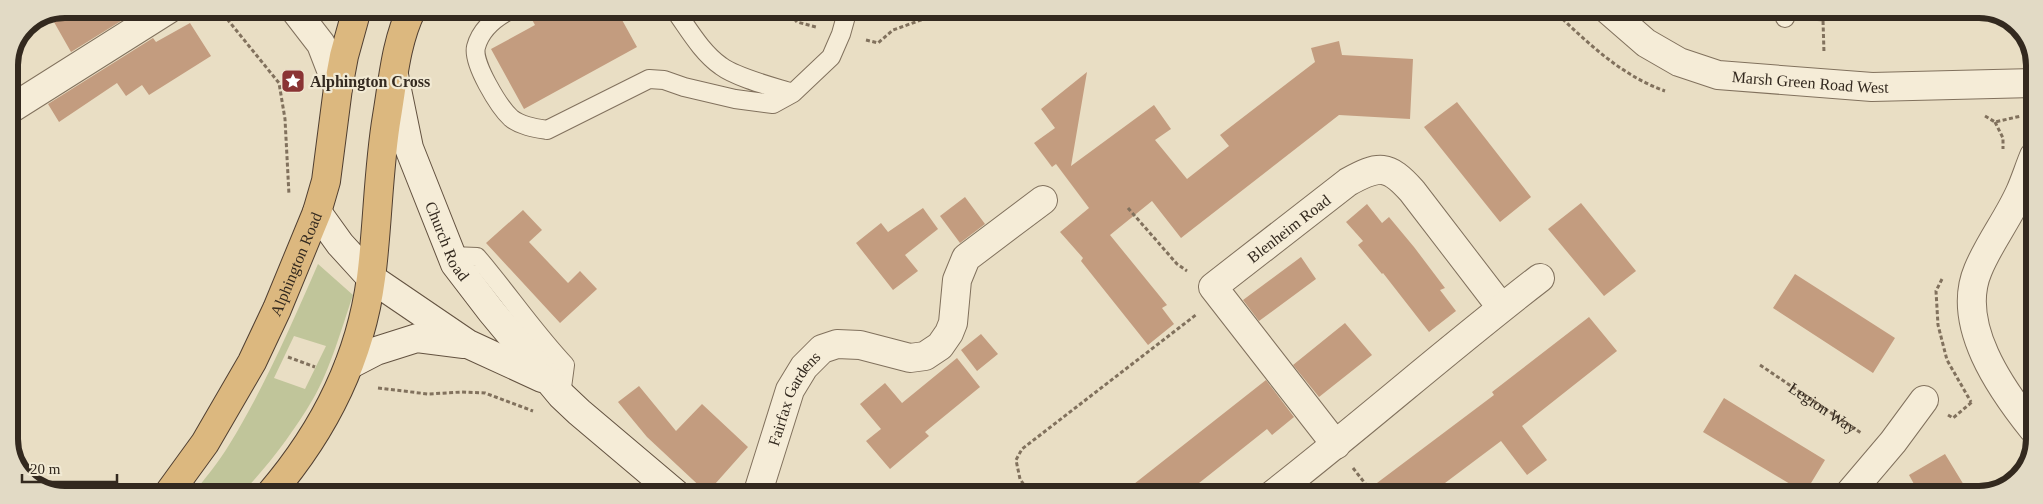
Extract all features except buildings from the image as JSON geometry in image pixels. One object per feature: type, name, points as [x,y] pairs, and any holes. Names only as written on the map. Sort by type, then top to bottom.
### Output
[{"type":"highway","name":"Alphington Road","points":[[174,486],[205,443],[252,362],[277,309],[317,212],[326,181],[344,56],[355,18]]},
{"type":"highway","points":[[277,486],[321,426],[341,388],[366,304],[371,278],[383,141],[394,74],[408,18]]},
{"type":"street","points":[[18,104],[154,18]]},
{"type":"street","points":[[301,18],[321,44],[338,88]]},
{"type":"street","name":"Marsh Green Road West","points":[[1617,18],[1646,43],[1679,62],[1718,75],[1872,87],[2025,83]]},
{"type":"street","name":"Church Road","points":[[394,74],[409,148],[455,264],[491,311],[578,412],[666,486]]},
{"type":"street","name":"Blenheim Road","points":[[1217,292],[1348,182],[1371,170],[1384,170],[1399,176],[1412,191],[1501,307]]},
{"type":"street","points":[[2025,178],[2020,192],[1977,271],[1972,292],[1972,311],[1984,354],[1998,381],[2026,419]]},
{"type":"street","name":"Fairfax Gardens","points":[[760,486],[790,390],[804,367],[822,349],[837,344],[860,345],[910,358],[925,356],[940,346],[953,323],[957,280],[966,258],[1043,200]]},
{"type":"street","name":"Church Road","points":[[317,212],[340,244],[371,278],[468,344],[556,388]]},
{"type":"street","points":[[1284,486],[1336,445],[1501,307],[1540,278]]},
{"type":"street","points":[[1217,292],[1336,445]]},
{"type":"street","points":[[349,365],[376,351],[417,338],[468,344]]},
{"type":"street","points":[[1856,486],[1924,400]]},
{"type":"lane","points":[[498,18],[486,26],[476,48],[482,76],[511,118],[530,128],[547,130],[650,79],[664,80],[735,99],[773,104],[793,93],[831,58],[845,18]]},
{"type":"lane","points":[[681,18],[703,49],[721,67],[756,82],[793,93]]},
{"type":"path","points":[[226,18],[279,83],[285,118],[289,194],[287,203]]},
{"type":"path","points":[[1816,54],[1824,54],[1823,20]]},
{"type":"path","points":[[1025,486],[1020,479],[1016,460],[1022,450],[1217,292],[1177,264],[1128,208]]},
{"type":"path","points":[[284,356],[316,367]]},
{"type":"path","name":"Legion Way","points":[[1760,365],[1886,450]]},
{"type":"path","points":[[1924,400],[1954,418],[1998,381]]},
{"type":"path","points":[[378,388],[428,394],[485,393],[536,412]]},
{"type":"green space","points":[[318,264],[353,295],[319,388],[280,449],[248,486],[199,486],[221,458],[242,423],[276,356]],"holes":[[[294,336],[326,346],[305,389],[274,378]]]},
{"type":"place","name":"Alphington Cross","points":[[293,81]]}]
